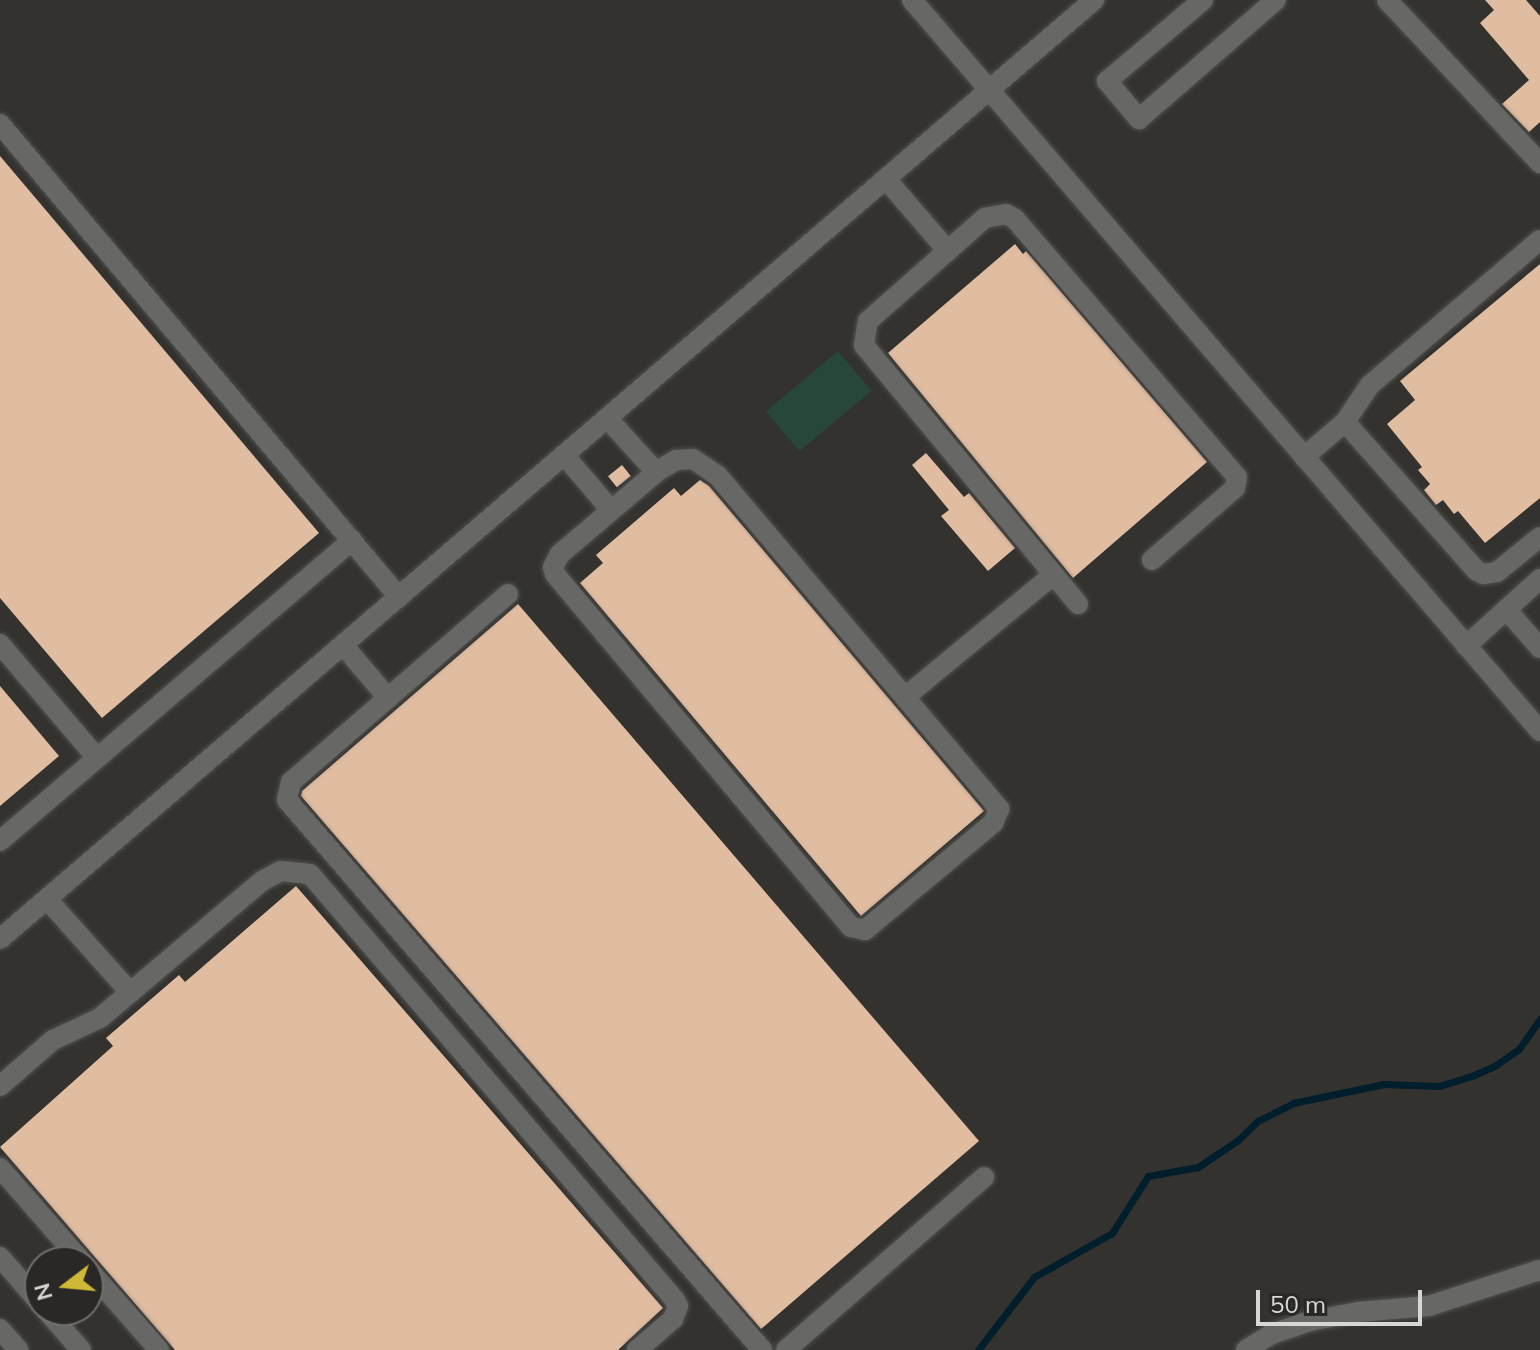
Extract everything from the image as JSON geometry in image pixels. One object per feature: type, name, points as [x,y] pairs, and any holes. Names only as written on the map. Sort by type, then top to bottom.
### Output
[{"type":"street","points":[[912,0],[1540,731]]},
{"type":"street","points":[[0,939],[1094,0]]},
{"type":"street","points":[[1203,0],[1107,81],[1139,119],[1276,0]]},
{"type":"street","points":[[1387,0],[1540,163]]},
{"type":"street","points":[[0,124],[399,597]]},
{"type":"street","points":[[886,179],[948,251]]},
{"type":"street","points":[[1078,604],[864,345],[868,321],[985,218],[1006,214],[1015,219],[1234,474],[1235,488],[1152,560]]},
{"type":"street","points":[[1304,457],[1345,422],[1370,385],[1540,240]]},
{"type":"street","points":[[607,418],[656,472]]},
{"type":"street","points":[[1345,422],[1477,571],[1483,574],[1497,572],[1540,537]]},
{"type":"street","points":[[564,455],[611,510]]},
{"type":"street","points":[[684,459],[693,459],[710,468],[996,804],[999,814],[881,918],[860,931],[851,927],[559,582],[553,567],[556,560],[656,472],[684,459]]},
{"type":"street","points":[[0,841],[352,540]]},
{"type":"street","points":[[905,697],[1053,575]]},
{"type":"street","points":[[1466,646],[1540,579]]},
{"type":"street","points":[[508,594],[291,782],[286,794],[289,805],[762,1350]]},
{"type":"street","points":[[1506,609],[1540,648]]},
{"type":"street","points":[[0,644],[97,758]]},
{"type":"street","points":[[343,645],[388,698]]},
{"type":"street","points":[[0,1086],[53,1040],[91,1025],[262,881],[281,871],[310,874],[675,1300],[678,1306],[673,1319],[637,1350]]},
{"type":"street","points":[[47,899],[130,992]]},
{"type":"street","points":[[0,1168],[68,1246]]},
{"type":"street","points":[[786,1350],[984,1177]]},
{"type":"street","points":[[0,1257],[24,1285]]},
{"type":"street","points":[[1246,1350],[1265,1337],[1310,1321],[1358,1312],[1441,1304],[1540,1270]]},
{"type":"street","points":[[104,1287],[159,1350]]},
{"type":"street","points":[[60,1326],[81,1350]]},
{"type":"street","points":[[0,1329],[18,1350]]},
{"type":"green space","points":[[838,351],[871,391],[799,451],[766,411]]},
{"type":"building","points":[[1485,0],[1526,0],[1540,16],[1540,122],[1529,132],[1502,104],[1529,80],[1480,23],[1494,10]]},
{"type":"building","points":[[0,156],[319,533],[102,718],[0,598]]},
{"type":"building","points":[[1015,244],[1023,254],[1026,251],[1207,462],[1073,578],[888,353]]},
{"type":"building","points":[[1540,264],[1540,498],[1485,543],[1458,511],[1454,514],[1443,500],[1436,505],[1424,490],[1430,484],[1418,470],[1422,467],[1387,424],[1415,400],[1400,381]]},
{"type":"building","points":[[926,453],[964,497],[969,493],[1015,548],[988,571],[941,516],[949,510],[912,465]]},
{"type":"building","points":[[622,465],[631,476],[617,487],[608,476]]},
{"type":"building","points":[[700,480],[709,486],[984,811],[861,916],[580,583],[603,563],[596,555],[674,488],[681,496]]},
{"type":"building","points":[[518,604],[979,1141],[761,1329],[301,796],[302,791]]},
{"type":"building","points":[[0,686],[59,756],[0,806]]},
{"type":"building","points":[[296,886],[663,1308],[618,1350],[175,1350],[104,1268],[104,1246],[85,1246],[0,1147],[113,1046],[106,1038],[179,975],[185,982]]},
{"type":"waterway","points":[[978,1350],[1034,1277],[1112,1233],[1148,1176],[1198,1167],[1238,1140],[1258,1121],[1293,1103],[1384,1084],[1439,1086],[1474,1075],[1519,1049],[1540,1019]]}]
